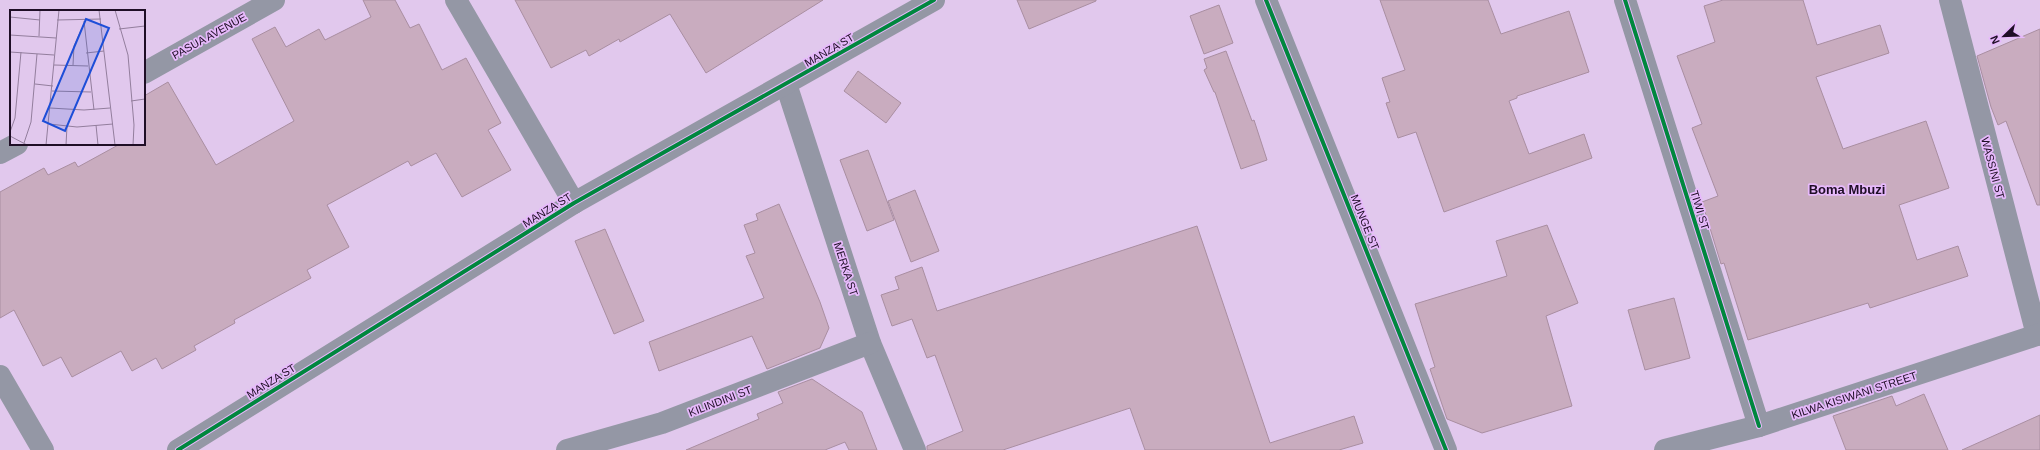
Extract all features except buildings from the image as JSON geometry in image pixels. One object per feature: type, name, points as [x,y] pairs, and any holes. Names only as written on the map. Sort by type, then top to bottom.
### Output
[{"type":"street","name":"PASUA AVENUE","points":[[145,72],[274,0]]},
{"type":"street","points":[[456,0],[574,203]]},
{"type":"street","name":"MANZA ST","points":[[178,450],[574,203],[934,0]]},
{"type":"street","name":"MUNGE ST","points":[[1266,0],[1446,450]]},
{"type":"street","name":"TIWI ST","points":[[1625,0],[1759,426]]},
{"type":"street","name":"WASSINI ST","points":[[1951,0],[2038,335]]},
{"type":"street","name":"MERKA ST","points":[[786,84],[870,343],[915,450]]},
{"type":"street","points":[[0,154],[15,145]]},
{"type":"street","name":"KILWA KISIWANI STREET","points":[[1665,450],[1759,426],[2038,335]]},
{"type":"street","name":"KILINDINI ST","points":[[567,450],[662,423],[870,343]]},
{"type":"street","points":[[0,376],[43,450]]},
{"type":"cycle path","points":[[178,450],[574,203],[934,0]]},
{"type":"cycle path","points":[[1266,0],[1446,450]]},
{"type":"cycle path","points":[[1625,0],[1759,426]]},
{"type":"district","name":"Boma Mbuzi","points":[[1847,189]]}]
